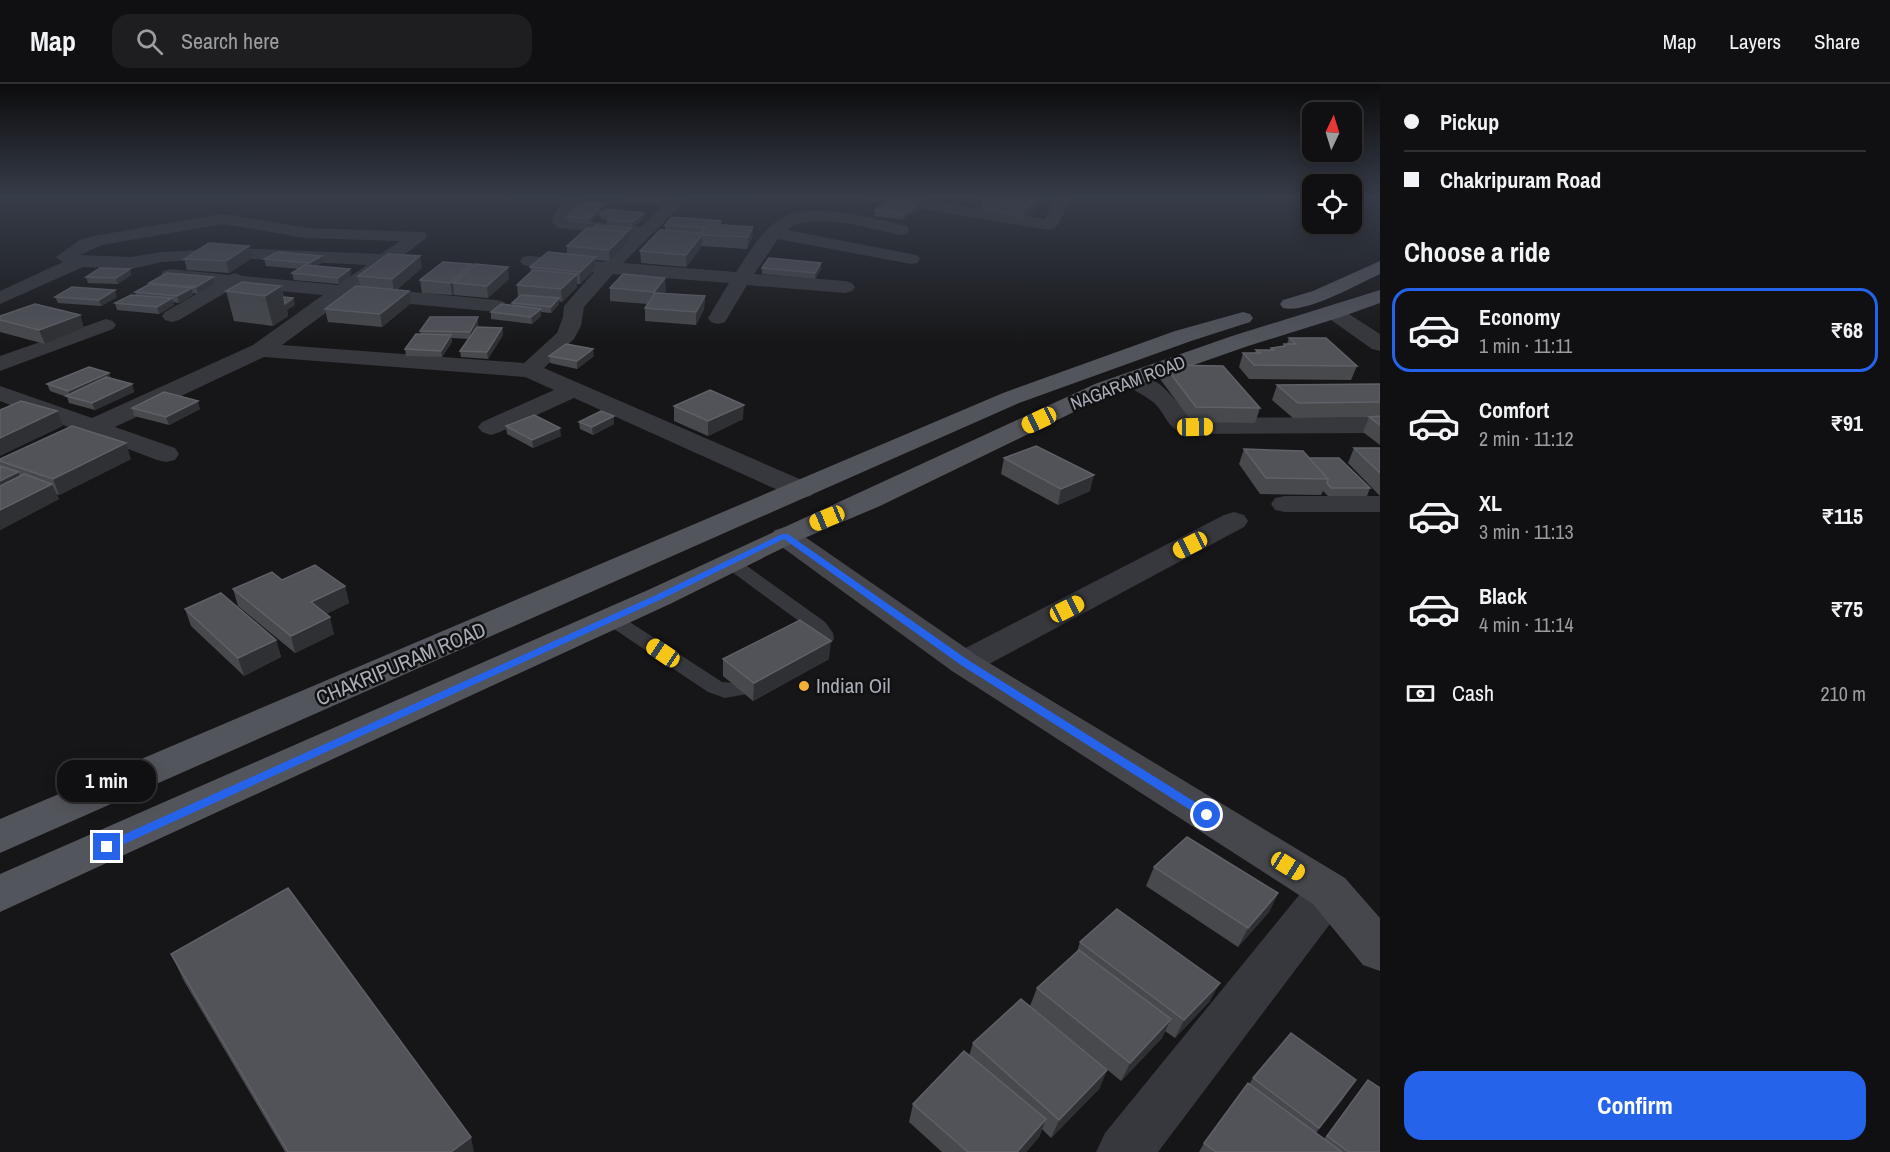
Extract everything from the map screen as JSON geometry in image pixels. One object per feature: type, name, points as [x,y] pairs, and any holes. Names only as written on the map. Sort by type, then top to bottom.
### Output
[{"type":"main road","name":"NAGARAM ROAD","points":[[801,490],[1011,398],[1183,336],[1320,295],[1380,267]]},
{"type":"main road","name":"NAGARAM ROAD","points":[[785,536],[870,501],[1103,389],[1380,296]]},
{"type":"main road","name":"CHAKRIPURAM ROAD","points":[[0,837],[801,490]]},
{"type":"main road","name":"CHAKRIPURAM ROAD","points":[[0,894],[612,619],[785,536]]},
{"type":"street","points":[[83,246],[65,257],[80,261],[131,263],[162,257],[233,253],[385,260]]},
{"type":"street","points":[[0,470],[261,350],[404,246]]},
{"type":"street","points":[[529,370],[566,338],[575,317],[574,306],[631,246]]},
{"type":"street","points":[[718,318],[742,277],[764,246]]},
{"type":"street","points":[[842,246],[911,260]]},
{"type":"street","points":[[0,298],[80,261]]},
{"type":"street","points":[[529,261],[845,287]]},
{"type":"street","points":[[171,316],[264,262]]},
{"type":"street","points":[[169,275],[497,306]]},
{"type":"street","points":[[1334,313],[1378,342]]},
{"type":"street","points":[[0,364],[106,325]]},
{"type":"street","points":[[261,350],[529,370],[801,490]]},
{"type":"street","points":[[1134,379],[1163,398],[1181,423],[1186,426],[1380,425]]},
{"type":"street","points":[[491,427],[573,390]]},
{"type":"street","points":[[0,393],[166,454]]},
{"type":"street","points":[[1285,504],[1380,504]]},
{"type":"street","points":[[964,663],[1234,521]]},
{"type":"street","points":[[785,536],[964,663],[1329,891],[1380,951]]},
{"type":"street","points":[[1124,1152],[1329,891]]},
{"type":"lane","points":[[730,562],[818,626],[824,633],[824,639],[814,648]]},
{"type":"lane","points":[[612,619],[715,687],[725,691],[740,689]]},
{"type":"building","points":[[205,246],[249,246],[226,261],[184,259]]},
{"type":"building","points":[[567,246],[613,246],[609,250]]},
{"type":"building","points":[[645,246],[693,246],[686,255],[640,251]]},
{"type":"building","points":[[278,252],[322,256],[309,263],[264,259]]},
{"type":"building","points":[[548,252],[596,257],[580,272],[530,267]]},
{"type":"building","points":[[388,254],[420,256],[392,279],[358,276]]},
{"type":"building","points":[[769,258],[821,263],[815,273],[762,268]]},
{"type":"building","points":[[443,262],[472,264],[450,283],[420,280]]},
{"type":"building","points":[[475,264],[508,267],[487,286],[453,283]]},
{"type":"building","points":[[305,265],[350,269],[338,278],[292,273]]},
{"type":"building","points":[[100,268],[130,269],[116,278],[86,277]]},
{"type":"building","points":[[533,270],[577,274],[561,289],[517,285]]},
{"type":"building","points":[[167,273],[213,277],[196,287],[149,283]]},
{"type":"building","points":[[623,274],[665,278],[654,292],[610,288]]},
{"type":"building","points":[[242,282],[281,286],[265,296],[226,291]]},
{"type":"building","points":[[150,284],[192,288],[177,296],[135,292]]},
{"type":"building","points":[[356,286],[409,291],[380,314],[325,309]]},
{"type":"building","points":[[72,287],[115,290],[99,300],[55,297]]},
{"type":"building","points":[[655,293],[705,296],[696,312],[645,308]]},
{"type":"building","points":[[131,295],[172,298],[157,307],[115,303]]},
{"type":"building","points":[[521,295],[559,298],[551,307],[512,303]]},
{"type":"building","points":[[284,297],[293,298],[285,304]]},
{"type":"building","points":[[35,304],[80,315],[39,330],[0,320],[0,316]]},
{"type":"building","points":[[501,304],[541,309],[531,317],[491,312]]},
{"type":"building","points":[[430,317],[478,317],[470,332],[420,331]]},
{"type":"building","points":[[477,327],[502,328],[487,352],[460,351]]},
{"type":"building","points":[[416,334],[451,335],[441,351],[405,349]]},
{"type":"building","points":[[1289,338],[1326,338],[1357,366],[1254,365],[1243,353],[1260,353],[1256,350],[1273,350],[1271,348],[1285,346],[1284,344],[1296,344]]},
{"type":"building","points":[[566,344],[593,349],[577,361],[549,356]]},
{"type":"building","points":[[1164,365],[1223,366],[1260,408],[1196,407]]},
{"type":"building","points":[[89,367],[109,373],[68,391],[47,384]]},
{"type":"building","points":[[106,377],[132,384],[92,403],[66,396]]},
{"type":"building","points":[[1380,384],[1380,402],[1298,403],[1277,385]]},
{"type":"building","points":[[710,390],[744,405],[708,421],[674,406]]},
{"type":"building","points":[[164,392],[198,401],[166,417],[132,408]]},
{"type":"building","points":[[21,401],[57,411],[0,438],[0,410]]},
{"type":"building","points":[[601,411],[614,416],[592,427],[579,422]]},
{"type":"building","points":[[534,415],[560,428],[532,440],[506,426]]},
{"type":"building","points":[[1380,416],[1380,425],[1369,417]]},
{"type":"building","points":[[72,426],[126,443],[53,479],[0,461],[0,459]]},
{"type":"building","points":[[1036,446],[1094,475],[1061,489],[1004,458]]},
{"type":"building","points":[[1354,448],[1380,448],[1380,473]]},
{"type":"building","points":[[1244,449],[1303,451],[1328,479],[1266,478]]},
{"type":"building","points":[[1309,458],[1339,458],[1370,488],[1331,488],[1327,483],[1328,479]]},
{"type":"building","points":[[0,466],[18,472],[0,481]]},
{"type":"building","points":[[24,474],[52,484],[0,510],[0,486]]},
{"type":"building","points":[[315,565],[345,586],[311,602],[330,617],[291,636],[233,589],[272,572],[282,580]]},
{"type":"building","points":[[221,593],[276,640],[238,658],[185,609]]},
{"type":"building","points":[[800,620],[831,641],[754,683],[723,659]]},
{"type":"building","points":[[1187,837],[1278,893],[1248,928],[1154,867]]},
{"type":"building","points":[[288,888],[471,1137],[451,1152],[288,1152],[171,954]]},
{"type":"building","points":[[1117,909],[1220,983],[1184,1020],[1080,942]]},
{"type":"building","points":[[1079,950],[1171,1019],[1130,1063],[1037,988]]},
{"type":"building","points":[[1021,999],[1107,1070],[1059,1120],[973,1043]]},
{"type":"building","points":[[1291,1033],[1356,1080],[1319,1128],[1253,1078]]},
{"type":"building","points":[[964,1051],[1046,1119],[1017,1152],[968,1152],[913,1104]]},
{"type":"building","points":[[1368,1080],[1380,1088],[1380,1152],[1349,1152],[1327,1136]]},
{"type":"building","points":[[1248,1083],[1342,1152],[1216,1152],[1204,1143]]},
{"type":"place","name":"Indian Oil","points":[[804,686]]},
{"type":"route","points":[[107,847],[659,597],[785,536],[964,663],[1207,815]]}]
